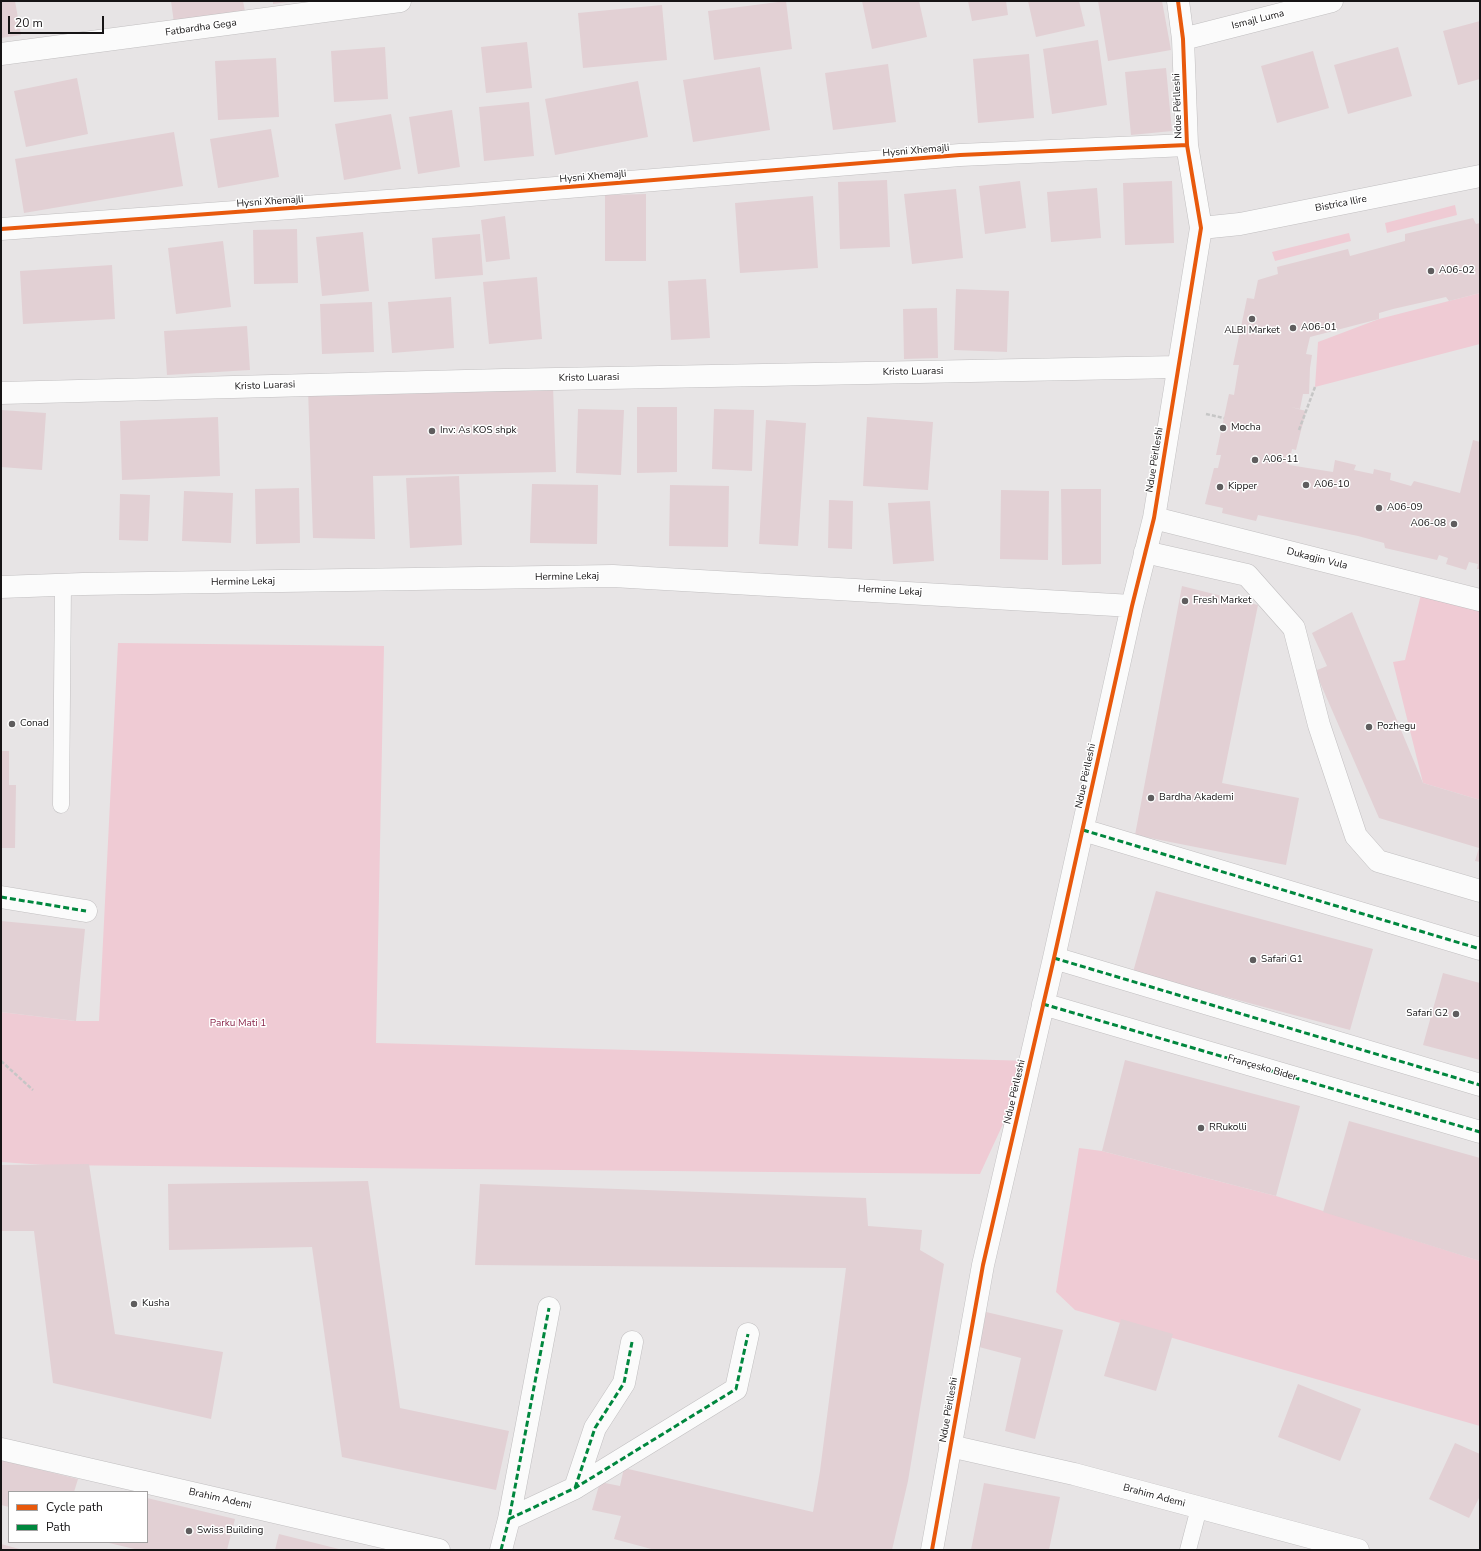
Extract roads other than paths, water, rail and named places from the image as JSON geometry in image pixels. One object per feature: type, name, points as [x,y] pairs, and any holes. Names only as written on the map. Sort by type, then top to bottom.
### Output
[{"type":"street","name":"Fatbardha Gega","points":[[1,54],[400,1]]},
{"type":"street","name":"Ndue Përlleshi","points":[[932,1550],[983,1265],[1044,1004],[1132,606],[1154,518],[1201,228],[1187,145],[1183,39],[1178,1]]},
{"type":"street","name":"Ismajl Luma","points":[[1183,39],[1332,1]]},
{"type":"street","name":"Hysni Xhemajli","points":[[1,229],[470,195],[960,155],[1187,145]]},
{"type":"street","name":"Bistrica Ilire","points":[[1201,228],[1240,224],[1480,176]]},
{"type":"street","name":"Kristo Luarasi","points":[[1,393],[512,379],[1178,367]]},
{"type":"street","name":"Dukagjin Vula","points":[[1154,518],[1480,600]]},
{"type":"street","points":[[1146,552],[1247,574],[1294,628],[1320,725],[1356,836],[1378,861],[1480,891]]},
{"type":"street","name":"Hermine Lekaj","points":[[1,587],[613,576],[1132,606]]},
{"type":"street","points":[[1082,830],[1480,949]]},
{"type":"street","points":[[1,897],[86,910]]},
{"type":"street","points":[[1054,958],[1480,1085]]},
{"type":"street","name":"Françesko Bider","points":[[1044,1004],[1480,1132]]},
{"type":"street","points":[[501,1550],[509,1519],[549,1308]]},
{"type":"street","points":[[509,1519],[575,1488],[736,1389],[748,1334]]},
{"type":"street","points":[[575,1488],[596,1428],[624,1383],[632,1342]]},
{"type":"street","name":"Brahim Ademi","points":[[950,1446],[1074,1474],[1358,1550]]},
{"type":"street","name":"Brahim Ademi","points":[[1,1449],[439,1550]]},
{"type":"lane","points":[[61,805],[63,585]]},
{"type":"lane","points":[[1188,1550],[1199,1508]]},
{"type":"place","name":"A06-02","points":[[1431,271]]},
{"type":"place","name":"ALBI Market","points":[[1252,319]]},
{"type":"place","name":"A06-01","points":[[1293,328]]},
{"type":"place","name":"Mocha","points":[[1223,428]]},
{"type":"place","name":"Inv: As KOS shpk","points":[[432,431]]},
{"type":"place","name":"A06-11","points":[[1255,460]]},
{"type":"place","name":"A06-10","points":[[1306,485]]},
{"type":"place","name":"Kipper","points":[[1220,487]]},
{"type":"place","name":"A06-09","points":[[1379,508]]},
{"type":"place","name":"A06-08","points":[[1454,524]]},
{"type":"place","name":"Fresh Market","points":[[1185,601]]},
{"type":"place","name":"Conad","points":[[12,724]]},
{"type":"place","name":"Pozhegu","points":[[1369,727]]},
{"type":"place","name":"Bardha Akademi","points":[[1151,798]]},
{"type":"place","name":"Safari G1","points":[[1253,960]]},
{"type":"place","name":"Safari G2","points":[[1456,1014]]},
{"type":"place","name":"RRukolli","points":[[1201,1128]]},
{"type":"place","name":"Kusha","points":[[134,1304]]},
{"type":"place","name":"Swiss Building","points":[[189,1531]]},
{"type":"park label","name":"Parku Mati 1","points":[[238,1024]]}]
